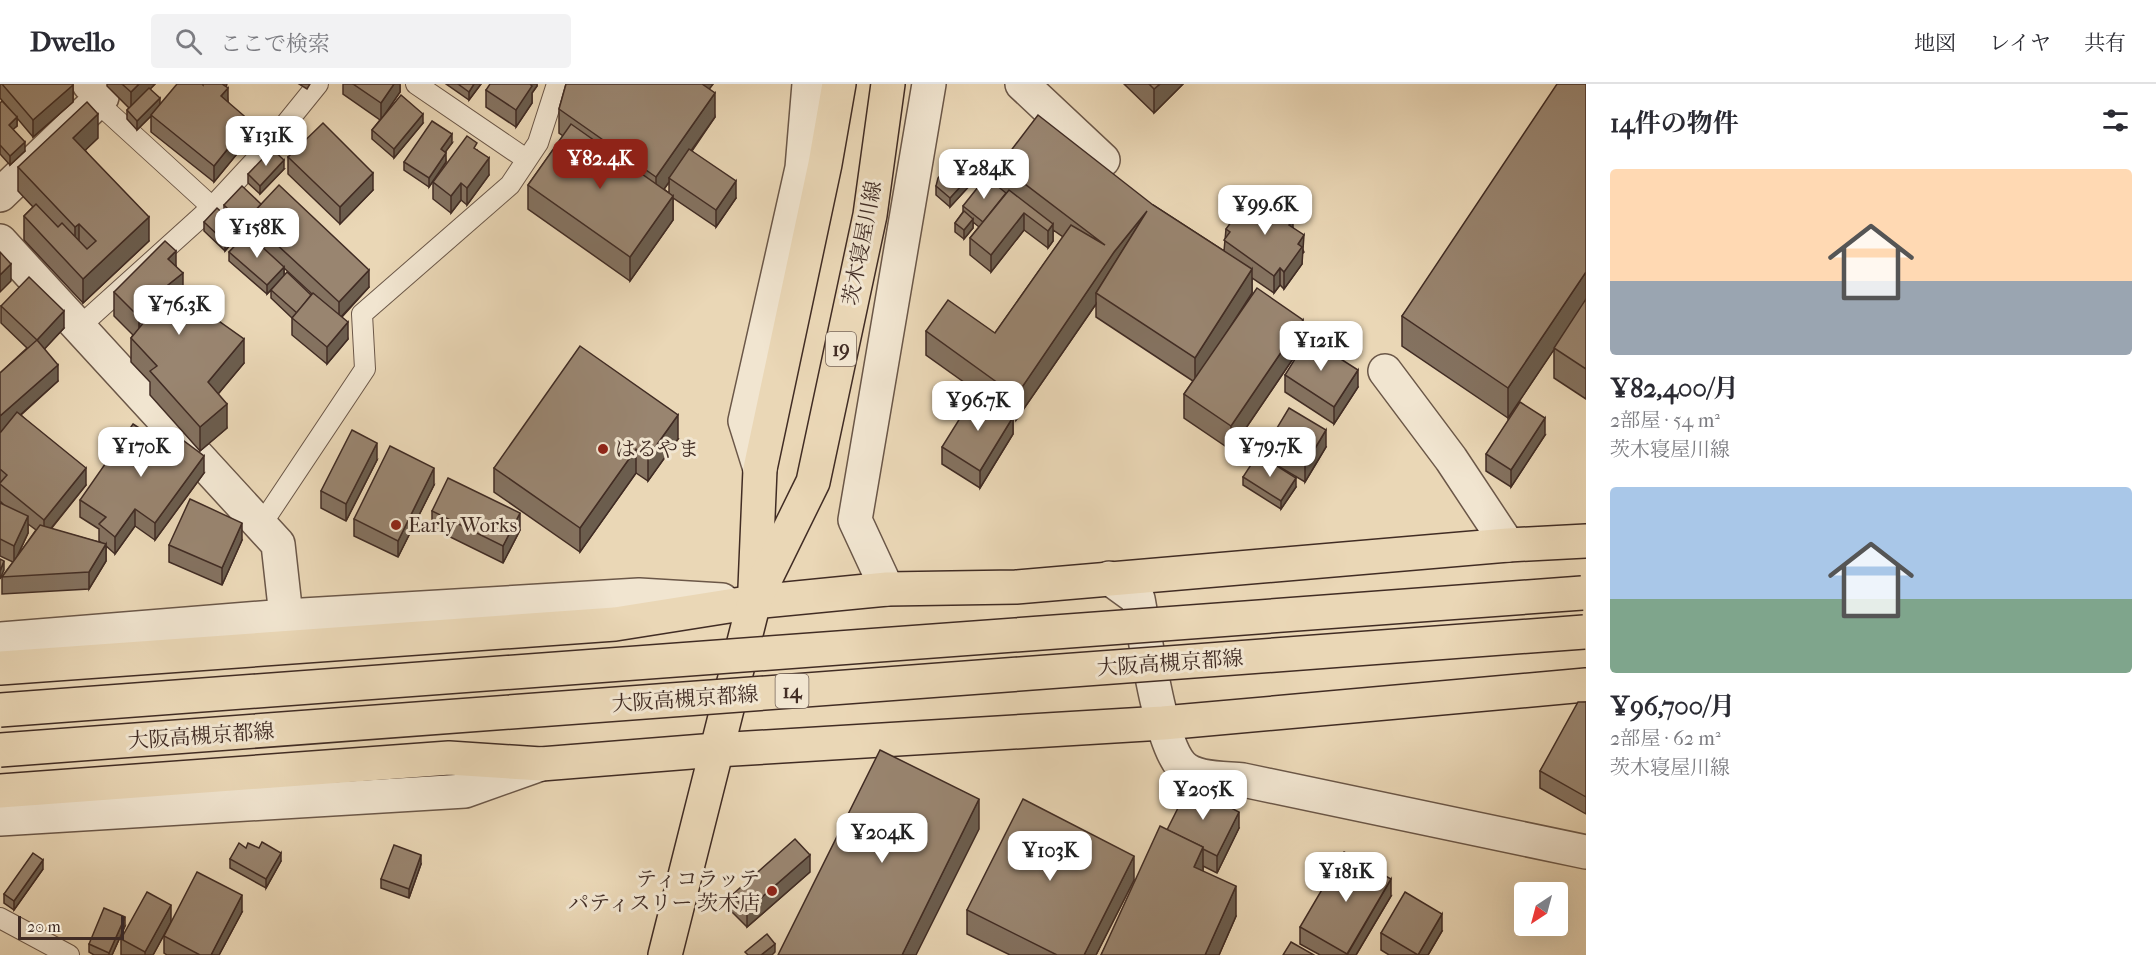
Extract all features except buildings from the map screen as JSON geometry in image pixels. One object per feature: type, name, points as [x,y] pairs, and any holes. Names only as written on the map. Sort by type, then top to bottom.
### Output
[{"type":"main road","name":"茨木寝屋川線","points":[[754,602],[760,469],[825,164],[839,84]]},
{"type":"main road","name":"茨木寝屋川線","points":[[665,955],[754,602],[813,482],[870,215],[888,84]]},
{"type":"main road","points":[[0,668],[615,624],[754,602],[887,589],[1016,587],[1508,544],[1586,541]]},
{"type":"main road","name":"大阪高槻京都線","points":[[0,710],[1584,593]]},
{"type":"main road","name":"大阪高槻京都線","points":[[0,750],[1585,632]]},
{"type":"main road","points":[[0,791],[448,758],[541,764],[716,750],[1163,723],[1586,685]]},
{"type":"street","points":[[760,469],[745,422],[802,168],[809,84]]},
{"type":"street","points":[[887,589],[855,520],[929,84]]},
{"type":"street","points":[[1022,84],[1103,160]]},
{"type":"street","points":[[0,195],[93,93]]},
{"type":"street","points":[[0,241],[278,544],[286,616]]},
{"type":"street","points":[[1386,371],[1508,544]]},
{"type":"street","points":[[1110,578],[1138,599],[1163,723],[1172,749],[1182,766],[1201,775],[1243,780],[1586,852]]},
{"type":"street","points":[[0,639],[286,616],[639,595],[754,602]]},
{"type":"street","points":[[0,819],[465,791],[541,764]]},
{"type":"lane","points":[[79,327],[212,207],[263,152],[318,84]]},
{"type":"lane","points":[[416,84],[526,159]]},
{"type":"lane","points":[[261,525],[365,369],[362,314],[510,185],[538,143],[557,84]]},
{"type":"lane","points":[[93,93],[212,207]]},
{"type":"lane","points":[[0,918],[69,955]]},
{"type":"place","name":"はるやま","points":[[603,449]]},
{"type":"place","name":"Early Works","points":[[396,525]]},
{"type":"place","name":"ティコラッテ パティスリー 茨木店","points":[[772,891]]}]
